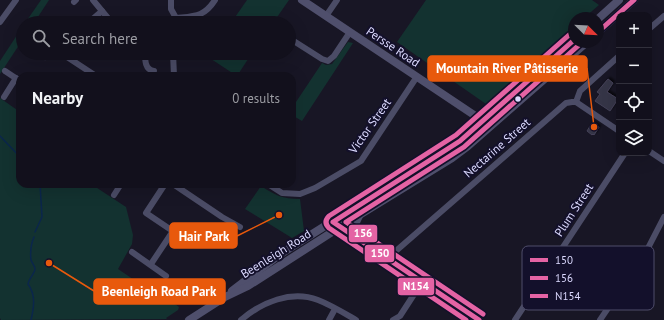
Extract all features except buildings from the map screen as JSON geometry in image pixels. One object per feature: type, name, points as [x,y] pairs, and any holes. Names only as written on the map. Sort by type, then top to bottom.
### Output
[{"type":"main road","name":"Persse Road","points":[[302,0],[416,78],[483,120],[490,127]]},
{"type":"main road","points":[[604,14],[619,0]]},
{"type":"main road","points":[[604,27],[634,0]]},
{"type":"main road","name":"Beenleigh Road","points":[[188,320],[225,297],[242,282],[279,256],[337,224],[460,141],[568,45]]},
{"type":"main road","name":"Beenleigh Road","points":[[337,224],[359,216],[452,158],[468,146],[580,48]]},
{"type":"main road","points":[[354,237],[353,234],[359,216]]},
{"type":"main road","points":[[337,224],[354,237],[479,320]]},
{"type":"street","points":[[0,22],[16,0]]},
{"type":"street","points":[[93,0],[106,16]]},
{"type":"street","points":[[171,0],[171,9],[174,16]]},
{"type":"street","points":[[198,16],[210,8],[215,0]]},
{"type":"street","points":[[326,16],[337,0]]},
{"type":"street","points":[[96,16],[102,11]]},
{"type":"street","points":[[652,26],[664,16]]},
{"type":"street","points":[[296,42],[322,59],[328,61],[334,56],[350,32]]},
{"type":"street","points":[[616,59],[580,91],[576,102],[616,129]]},
{"type":"street","points":[[72,60],[90,72]]},
{"type":"street","points":[[145,60],[147,67],[151,72]]},
{"type":"street","points":[[174,60],[174,72]]},
{"type":"street","points":[[5,71],[16,79]]},
{"type":"street","name":"Victor Street","points":[[274,188],[282,193],[300,194],[315,188],[361,162],[416,78]]},
{"type":"street","points":[[4,97],[16,82]]},
{"type":"street","name":"Nectarine Street","points":[[390,261],[397,250],[566,103],[576,102]]},
{"type":"street","points":[[652,153],[664,160]]},
{"type":"street","name":"Plum Street","points":[[564,246],[623,156]]},
{"type":"street","points":[[114,195],[118,188]]},
{"type":"street","points":[[162,188],[146,213],[192,244]]},
{"type":"street","points":[[179,188],[235,226]]},
{"type":"street","points":[[649,246],[664,217]]},
{"type":"street","points":[[151,264],[172,231]]},
{"type":"street","points":[[132,252],[166,276]]},
{"type":"street","points":[[393,320],[399,318],[422,282]]},
{"type":"street","points":[[241,320],[264,305],[275,300],[294,296],[319,300],[356,320]]},
{"type":"street","points":[[329,320],[336,309]]},
{"type":"street","name":"Plum Street","points":[[515,320],[522,309]]},
{"type":"street","points":[[600,320],[607,310]]},
{"type":"green space","points":[[41,0],[49,0],[39,16],[30,16]]},
{"type":"green space","points":[[247,0],[289,0],[278,16],[236,16]]},
{"type":"green space","points":[[426,0],[592,0],[599,5],[591,12],[568,12],[568,32],[486,104],[397,42]]},
{"type":"green space","points":[[16,37],[16,50],[0,74],[0,61]]},
{"type":"green space","points":[[348,42],[353,43],[302,121],[296,117],[296,102],[322,63],[326,65],[332,64]]},
{"type":"green space","points":[[213,60],[247,60],[240,72],[231,72]]},
{"type":"green space","points":[[0,98],[16,109],[16,188],[97,188],[126,207],[133,235],[132,244],[118,269],[167,302],[169,300],[179,307],[178,310],[166,318],[167,319],[1,320]]},
{"type":"green space","points":[[260,188],[264,188],[279,196],[300,199],[304,231],[292,238],[245,209]]},
{"type":"waterway","points":[[0,136],[16,153]]},
{"type":"waterway","points":[[35,232],[42,217],[40,188]]},
{"type":"waterway","points":[[31,320],[33,297],[31,288],[28,284],[35,269],[31,260],[31,245],[34,237]]},
{"type":"transit line","name":"150","points":[[604,27],[634,0]]},
{"type":"transit line","name":"N154","points":[[466,320],[329,228],[326,224],[326,220],[329,216],[456,135],[568,36]]},
{"type":"transit line","name":"150","points":[[479,320],[333,222],[460,141],[568,45]]},
{"type":"transit line","name":"156","points":[[483,314],[346,222],[464,147],[576,48]]},
{"type":"place","name":"Mountain River Pâtisserie","points":[[594,127]]},
{"type":"place","name":"Hair Park","points":[[279,215]]},
{"type":"place","name":"Beenleigh Road Park","points":[[49,263]]}]
